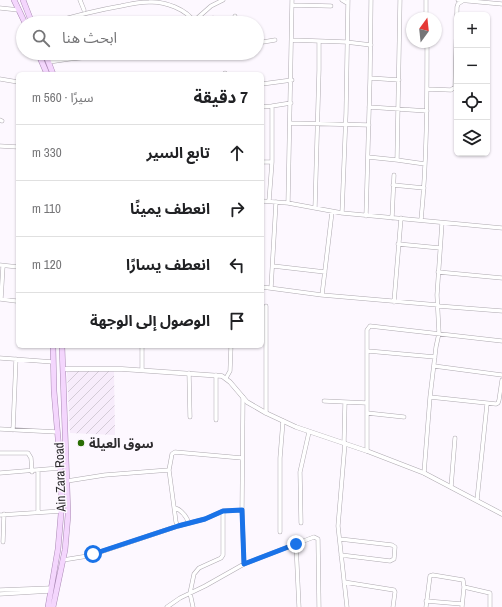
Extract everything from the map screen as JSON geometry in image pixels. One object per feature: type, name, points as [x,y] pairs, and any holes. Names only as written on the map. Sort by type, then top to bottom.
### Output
[{"type":"main road","points":[[14,0],[22,16]]},
{"type":"main road","points":[[23,0],[29,16]]},
{"type":"main road","points":[[41,60],[46,72]]},
{"type":"main road","points":[[49,62],[52,72]]},
{"type":"main road","name":"Ain Zara Road","points":[[48,607],[58,548],[62,511],[54,392],[53,348]]},
{"type":"main road","name":"Ain Zara Road","points":[[53,607],[63,560],[68,520],[62,348]]},
{"type":"main road","points":[[54,392],[64,392]]},
{"type":"street","points":[[81,0],[84,10]]},
{"type":"street","points":[[200,16],[211,6],[223,0]]},
{"type":"street","points":[[288,203],[292,80],[292,0]]},
{"type":"street","points":[[342,0],[347,2],[342,213]]},
{"type":"street","points":[[366,216],[371,0]]},
{"type":"street","points":[[397,160],[400,0]]},
{"type":"street","points":[[426,0],[426,12]]},
{"type":"street","points":[[458,0],[488,1],[502,4]]},
{"type":"street","points":[[427,89],[451,90],[455,87],[457,7],[464,0]]},
{"type":"street","points":[[78,16],[100,10],[148,2],[165,4],[184,12],[188,16]]},
{"type":"street","points":[[292,5],[331,6]]},
{"type":"street","points":[[0,8],[19,10]]},
{"type":"street","points":[[264,42],[275,40]]},
{"type":"street","points":[[292,40],[346,42],[371,45]]},
{"type":"street","points":[[315,208],[319,41]]},
{"type":"street","points":[[421,220],[424,188],[427,111],[427,48]]},
{"type":"street","points":[[49,62],[62,60]]},
{"type":"street","points":[[370,78],[399,80]]},
{"type":"street","points":[[0,79],[16,82]]},
{"type":"street","points":[[264,84],[292,80]]},
{"type":"street","points":[[264,107],[291,103]]},
{"type":"street","points":[[269,201],[272,162],[272,106]]},
{"type":"street","points":[[369,107],[427,111]]},
{"type":"street","points":[[290,123],[369,125]]},
{"type":"street","points":[[0,146],[16,147]]},
{"type":"street","points":[[368,157],[425,164]]},
{"type":"street","points":[[264,162],[272,162]]},
{"type":"street","points":[[392,218],[394,175]]},
{"type":"street","points":[[393,185],[424,188]]},
{"type":"street","points":[[264,201],[288,203],[332,212],[366,216],[502,228]]},
{"type":"street","points":[[271,288],[276,202]]},
{"type":"street","points":[[322,295],[332,212]]},
{"type":"street","points":[[394,302],[401,218]]},
{"type":"street","points":[[424,473],[430,397],[439,333],[438,272],[442,223]]},
{"type":"street","points":[[398,244],[440,248]]},
{"type":"street","points":[[16,267],[2,266],[1,299],[16,301]]},
{"type":"street","points":[[273,266],[325,272]]},
{"type":"street","points":[[438,272],[502,278]]},
{"type":"street","points":[[264,287],[322,295],[502,311]]},
{"type":"street","points":[[266,306],[266,413]]},
{"type":"street","points":[[367,451],[367,330],[370,326],[502,341]]},
{"type":"street","points":[[142,348],[142,370]]},
{"type":"street","points":[[226,378],[230,367],[231,348]]},
{"type":"street","points":[[368,350],[435,357]]},
{"type":"street","points":[[0,358],[53,362]]},
{"type":"street","points":[[13,430],[16,359]]},
{"type":"street","points":[[434,366],[502,375]]},
{"type":"street","points":[[63,369],[142,370],[216,374],[226,378],[242,397],[256,408],[266,413],[309,432],[345,443],[424,473],[502,514]]},
{"type":"street","points":[[189,373],[190,417]]},
{"type":"street","points":[[216,374],[216,420]]},
{"type":"street","points":[[430,397],[487,404],[498,403],[501,394],[502,380]]},
{"type":"street","points":[[242,397],[242,510],[244,564]]},
{"type":"street","points":[[324,401],[367,403]]},
{"type":"street","points":[[345,402],[345,443],[338,518],[347,607]]},
{"type":"street","points":[[477,500],[487,404]]},
{"type":"street","points":[[367,413],[404,417]]},
{"type":"street","points":[[280,532],[280,458],[283,421]]},
{"type":"street","points":[[0,429],[57,432]]},
{"type":"street","points":[[301,522],[300,472],[309,432]]},
{"type":"street","points":[[451,486],[455,438]]},
{"type":"street","points":[[178,526],[176,522],[169,470],[172,454],[175,452],[242,458]]},
{"type":"street","points":[[0,453],[28,453],[31,458],[32,472]]},
{"type":"street","points":[[0,473],[32,472],[60,468]]},
{"type":"street","points":[[38,470],[38,512]]},
{"type":"street","points":[[67,481],[110,475],[169,470]]},
{"type":"street","points":[[175,508],[179,509],[186,516],[189,523]]},
{"type":"street","points":[[63,560],[88,556],[178,526],[205,519],[223,511],[242,510]]},
{"type":"street","points":[[3,542],[2,514],[62,511]]},
{"type":"street","points":[[193,607],[190,593],[194,574],[199,568],[221,558],[223,555],[223,511]]},
{"type":"street","points":[[166,607],[244,564],[314,537],[318,539],[319,607]]},
{"type":"street","points":[[340,539],[392,545],[395,547],[394,558],[390,561],[341,555]]},
{"type":"street","points":[[296,544],[299,607]]},
{"type":"street","points":[[426,601],[462,605],[464,581],[461,578],[431,575],[426,601],[426,607]]},
{"type":"street","points":[[344,582],[394,590],[393,607]]},
{"type":"street","points":[[464,587],[490,593],[490,607]]},
{"type":"street","points":[[0,590],[51,590]]},
{"type":"street","points":[[0,594],[51,590]]},
{"type":"shaded area","points":[[70,371],[114,371],[115,435],[70,433],[67,373]]},
{"type":"place","name":"سوق العيلة","points":[[81,443]]},
{"type":"route","points":[[93,554],[178,526],[205,519],[223,511],[242,510],[242,543],[244,564],[296,544]]}]
